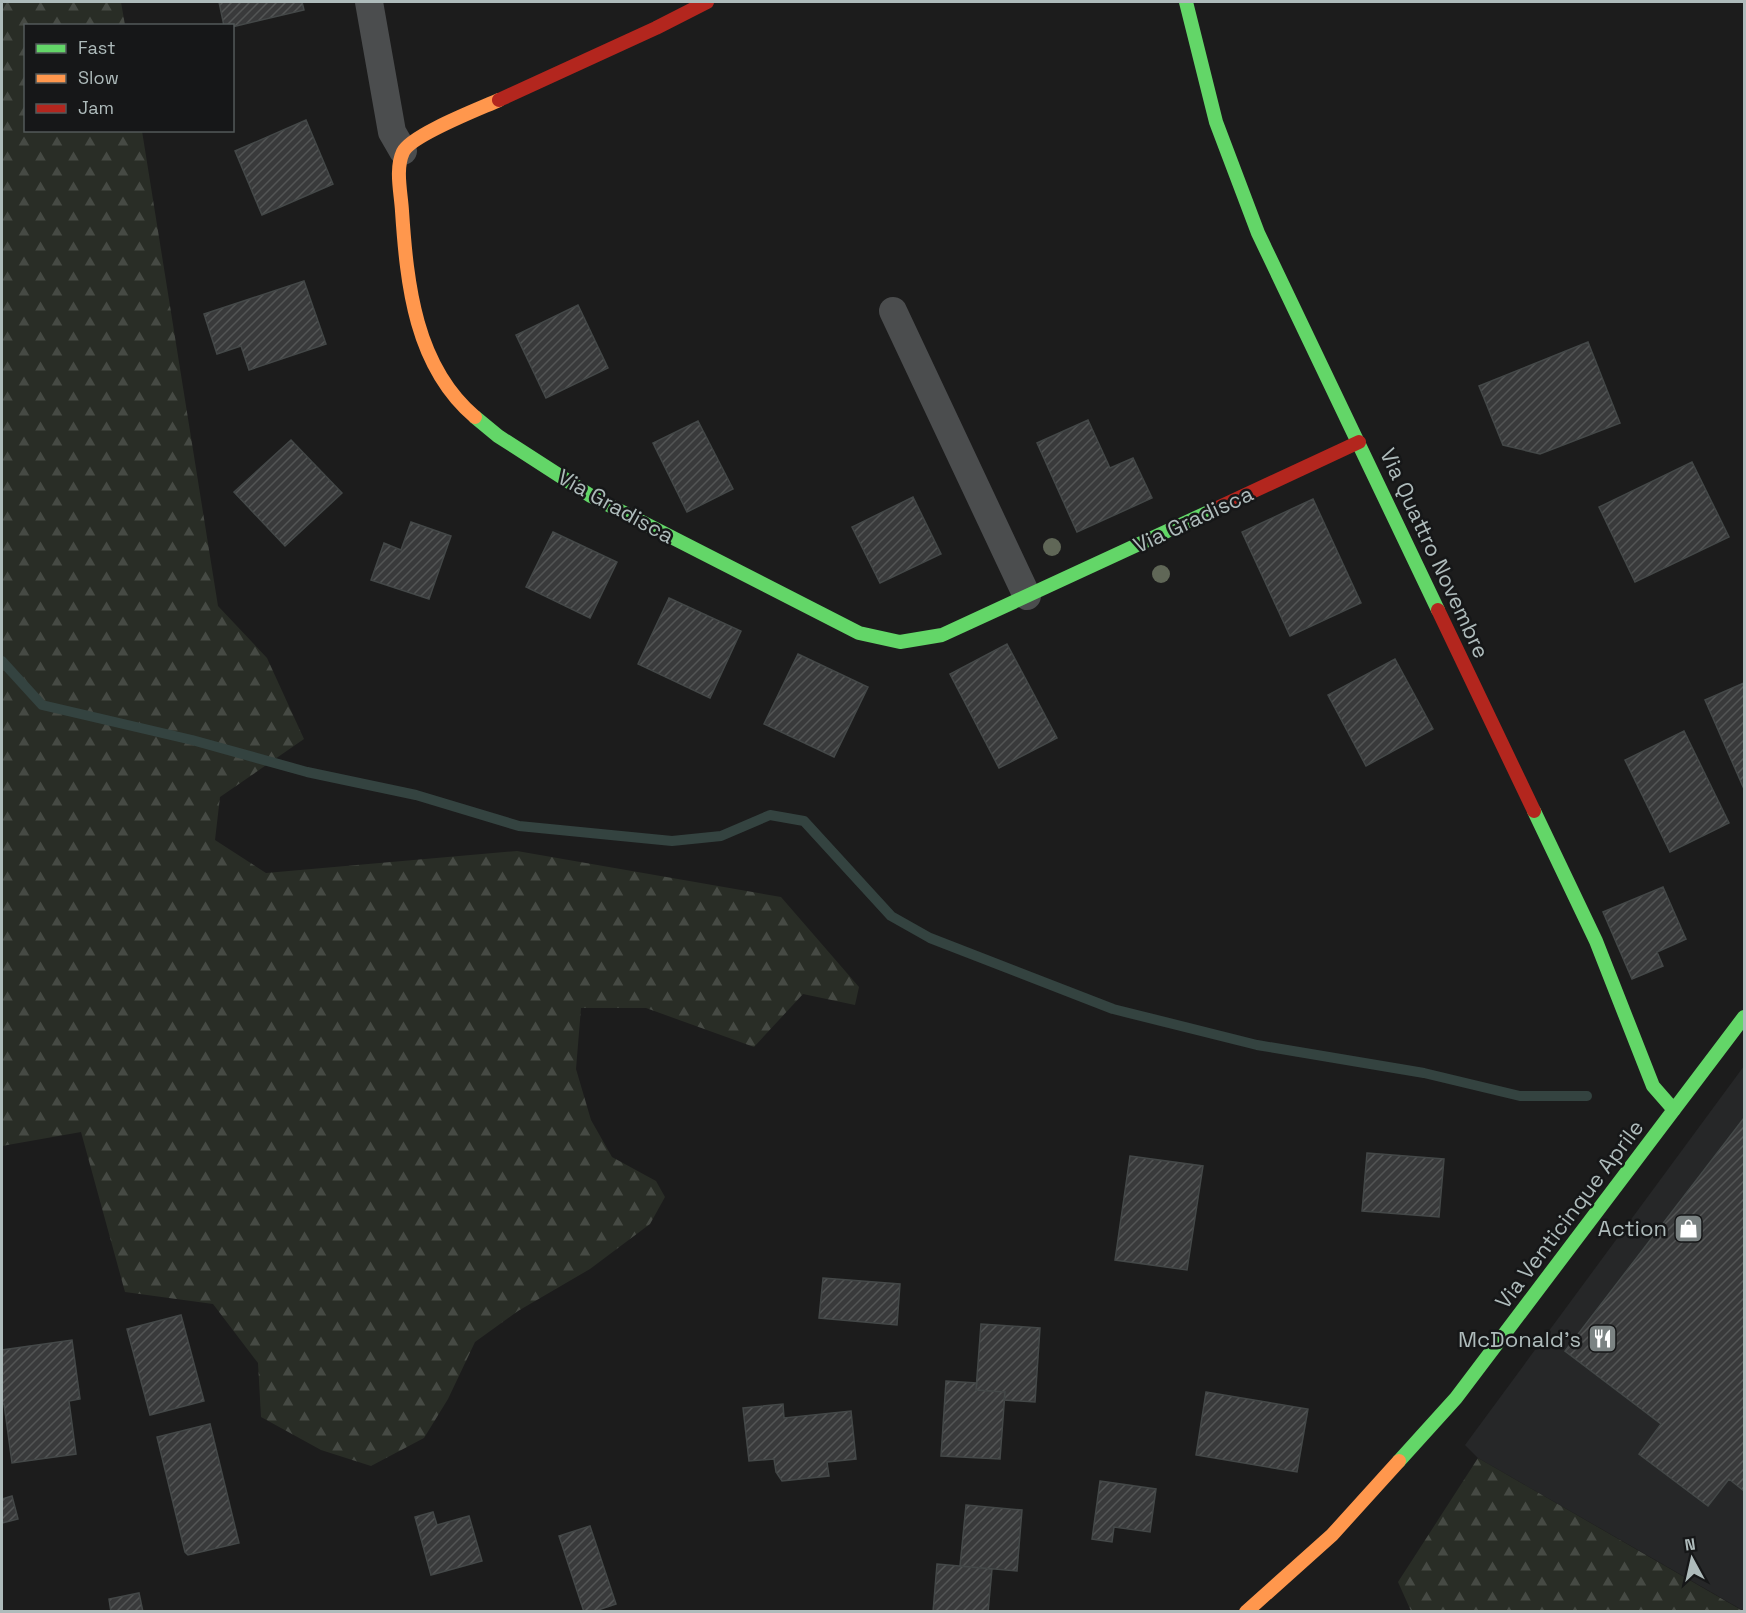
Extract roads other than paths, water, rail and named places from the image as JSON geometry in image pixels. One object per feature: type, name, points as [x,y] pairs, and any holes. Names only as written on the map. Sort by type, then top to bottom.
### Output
[{"type":"street","points":[[369,2],[392,132],[403,151],[419,137],[656,28],[707,2]]},
{"type":"street","name":"Via Quattro Novembre","points":[[1186,2],[1216,122],[1258,233],[1596,941],[1653,1086],[1674,1110]]},
{"type":"street","name":"Via Gradisca","points":[[403,151],[399,171],[405,258],[413,307],[423,341],[441,378],[466,409],[498,436],[591,496],[859,633],[900,642],[942,635],[1359,442]]},
{"type":"street","points":[[893,311],[1027,596]]},
{"type":"street","name":"Via Venticinque Aprile","points":[[1246,1611],[1332,1535],[1456,1398],[1744,1017]]},
{"type":"waterway","points":[[2,661],[42,705],[192,740],[307,772],[416,795],[519,826],[672,841],[721,836],[770,815],[804,821],[891,916],[930,938],[1113,1009],[1257,1045],[1424,1073],[1520,1096],[1587,1096]]},
{"type":"place","name":"Action","points":[[1688,1228]]},
{"type":"place","name":"McDonald's","points":[[1602,1339]]}]
